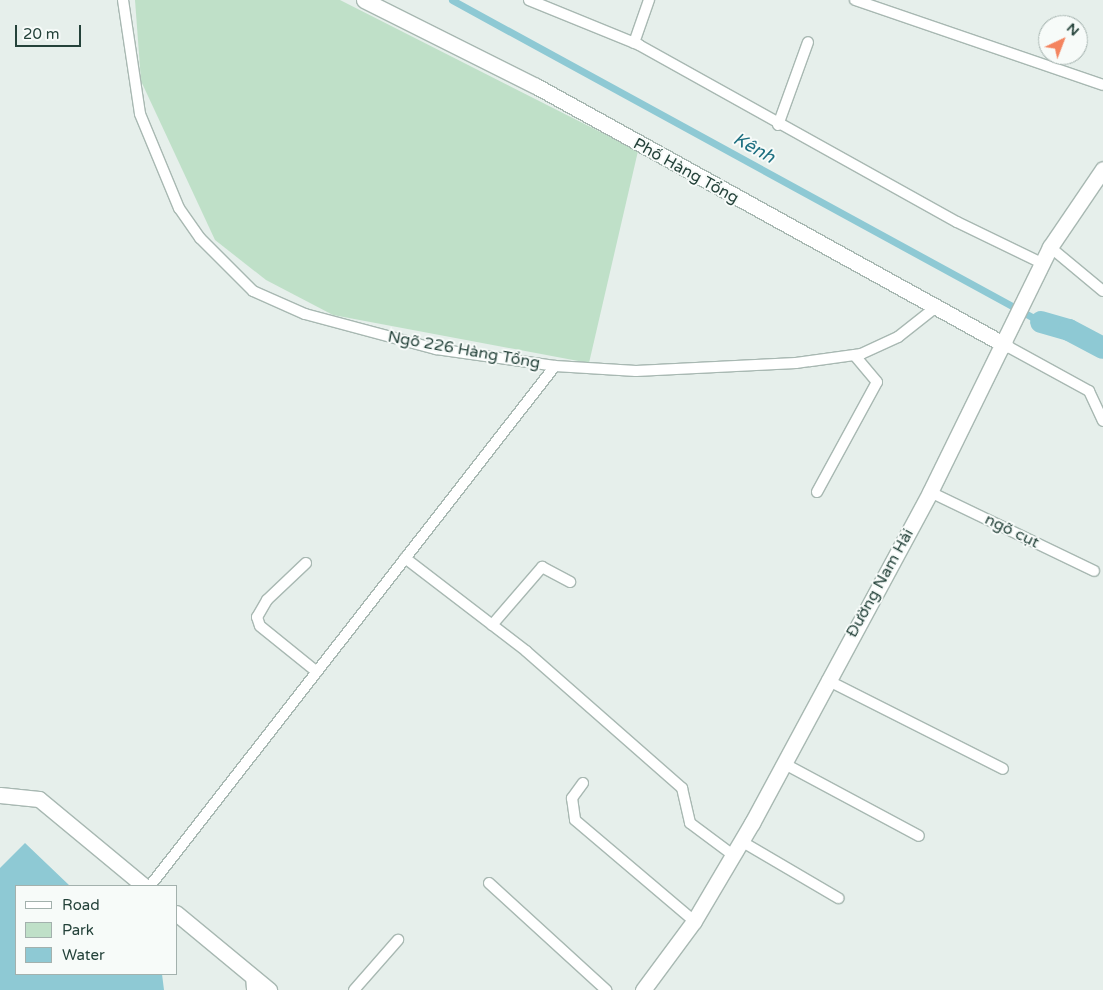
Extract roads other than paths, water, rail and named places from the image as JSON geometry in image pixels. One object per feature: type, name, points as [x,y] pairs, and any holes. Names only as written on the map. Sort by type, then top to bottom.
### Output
[{"type":"street","name":"Phố Hàng Tổng","points":[[364,0],[536,86],[936,307],[1008,340]]},
{"type":"street","name":"Đường Nam Hải","points":[[643,990],[694,921],[741,842],[930,492],[1008,340],[1033,280],[1050,247],[1103,169]]},
{"type":"street","points":[[0,795],[39,800],[143,885]]},
{"type":"street","points":[[178,915],[252,982],[269,990]]},
{"type":"lane","name":"Ngõ 226 Hàng Tổng","points":[[123,0],[140,114],[168,189],[200,238],[253,291],[305,314],[405,342],[555,366],[706,369],[854,355],[898,337],[936,307]]},
{"type":"lane","points":[[529,0],[634,43],[778,125],[957,222],[1042,263]]},
{"type":"lane","points":[[634,43],[649,0]]},
{"type":"lane","points":[[854,0],[1103,85]]},
{"type":"lane","points":[[778,125],[808,42]]},
{"type":"lane","points":[[1050,247],[1103,291]]},
{"type":"lane","points":[[1008,340],[1089,391],[1103,421]]},
{"type":"lane","points":[[817,492],[877,382],[854,355]]},
{"type":"lane","points":[[151,885],[555,366]]},
{"type":"lane","name":"ngõ cụt","points":[[930,492],[1094,571]]},
{"type":"lane","points":[[405,558],[492,625],[682,788],[690,823],[733,855]]},
{"type":"lane","points":[[306,563],[267,600],[257,617],[260,626],[317,672]]},
{"type":"lane","points":[[492,625],[542,567],[570,582]]},
{"type":"lane","points":[[827,680],[1003,769]]},
{"type":"lane","points":[[783,763],[919,836]]},
{"type":"lane","points":[[583,783],[572,798],[575,820],[694,921]]},
{"type":"lane","points":[[741,842],[838,898]]},
{"type":"lane","points":[[489,883],[606,990]]},
{"type":"lane","points":[[354,990],[398,940]]},
{"type":"water","points":[[25,843],[69,885],[15,885],[15,975],[162,975],[164,990],[0,990],[0,868]]},
{"type":"waterway","name":"Kênh","points":[[452,0],[1041,322]]},
{"type":"waterway","name":"Kênh","points":[[1041,322],[1069,330],[1103,348]]}]
